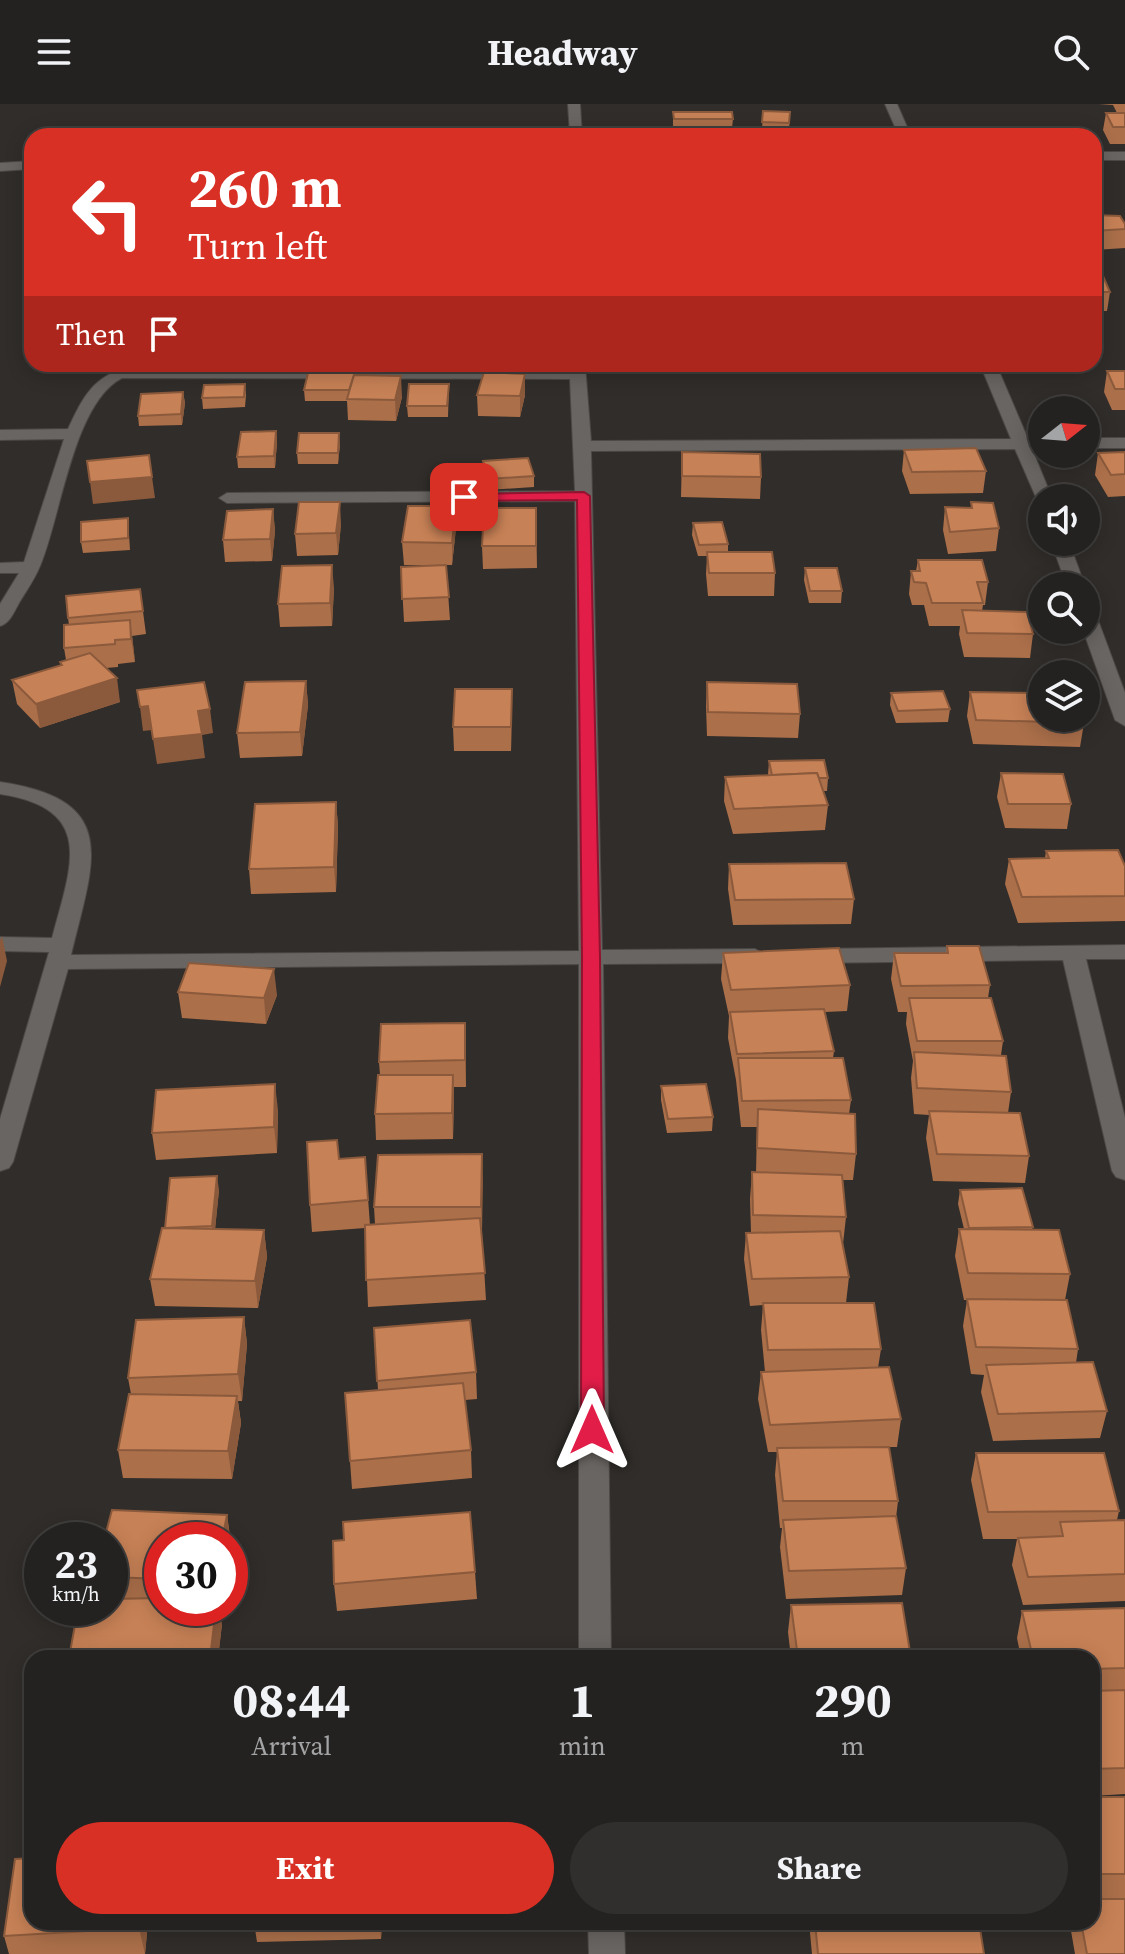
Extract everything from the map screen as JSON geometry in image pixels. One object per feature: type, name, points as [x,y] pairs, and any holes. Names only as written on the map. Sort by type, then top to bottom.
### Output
[{"type":"street","points":[[574,104],[576,128]]},
{"type":"street","points":[[891,104],[902,128]]},
{"type":"street","points":[[1102,156],[1125,156]]},
{"type":"street","points":[[0,167],[24,166]]},
{"type":"street","points":[[0,620],[31,567],[74,434],[100,383],[111,375],[129,372]]},
{"type":"street","points":[[577,372],[583,446],[591,957],[595,1650]]},
{"type":"street","points":[[992,372],[1039,484]]},
{"type":"street","points":[[0,435],[74,434]]},
{"type":"street","points":[[1100,443],[1125,443]]},
{"type":"street","points":[[583,446],[1028,444]]},
{"type":"street","points":[[227,498],[584,496]]},
{"type":"street","points":[[0,568],[31,567]]},
{"type":"street","points":[[1098,644],[1125,720]]},
{"type":"street","points":[[0,788],[33,792],[58,805],[77,824],[80,853],[60,954],[0,1162]]},
{"type":"street","points":[[0,944],[60,954],[591,957],[1125,952]]},
{"type":"street","points":[[1073,953],[1125,1171]]},
{"type":"street","points":[[606,1930],[607,1954]]},
{"type":"building","points":[[763,111],[790,112],[789,123],[762,122]]},
{"type":"building","points":[[673,112],[732,112],[733,119],[674,119]]},
{"type":"building","points":[[1106,113],[1125,113],[1125,127],[1113,127]]},
{"type":"building","points":[[1102,215],[1120,216],[1125,229],[1102,230]]},
{"type":"building","points":[[1102,276],[1103,276],[1110,292],[1102,292]]},
{"type":"building","points":[[1107,371],[1125,371],[1125,389],[1115,389]]},
{"type":"building","points":[[484,372],[525,374],[520,396],[477,395]]},
{"type":"building","points":[[308,373],[355,375],[349,390],[304,390]]},
{"type":"building","points":[[354,375],[401,376],[395,400],[347,399]]},
{"type":"building","points":[[245,384],[244,397],[202,398],[204,385]]},
{"type":"building","points":[[409,384],[449,384],[447,406],[407,406]]},
{"type":"building","points":[[183,392],[181,414],[138,416],[141,394]]},
{"type":"building","points":[[276,431],[274,456],[237,457],[241,432]]},
{"type":"building","points":[[299,433],[339,433],[338,453],[297,453]]},
{"type":"building","points":[[976,448],[986,471],[912,472],[904,450]]},
{"type":"building","points":[[682,452],[760,454],[761,477],[682,476]]},
{"type":"building","points":[[1125,452],[1125,474],[1111,475],[1100,453]]},
{"type":"building","points":[[149,455],[152,477],[90,482],[87,461]]},
{"type":"building","points":[[528,458],[534,476],[488,479],[483,461]]},
{"type":"building","points":[[299,502],[340,502],[336,533],[295,534]]},
{"type":"building","points":[[971,502],[993,503],[999,528],[950,532],[945,507],[972,508]]},
{"type":"building","points":[[408,506],[456,506],[452,543],[402,542]]},
{"type":"building","points":[[484,508],[536,508],[536,546],[482,546]]},
{"type":"building","points":[[273,509],[270,539],[223,540],[227,511]]},
{"type":"building","points":[[128,518],[128,538],[81,542],[81,522]]},
{"type":"building","points":[[722,522],[728,544],[699,545],[693,523]]},
{"type":"building","points":[[707,552],[772,552],[775,573],[709,573]]},
{"type":"building","points":[[918,560],[982,560],[988,582],[977,582],[983,603],[932,603],[926,583],[914,582],[911,571],[920,571]]},
{"type":"building","points":[[332,565],[330,603],[278,604],[282,566]]},
{"type":"building","points":[[446,565],[449,597],[402,599],[401,567]]},
{"type":"building","points":[[805,568],[837,568],[842,591],[810,591]]},
{"type":"building","points":[[140,589],[143,611],[68,618],[66,596]]},
{"type":"building","points":[[962,610],[1027,612],[1028,634],[967,633]]},
{"type":"building","points":[[130,620],[131,639],[115,640],[115,644],[64,648],[64,625]]},
{"type":"building","points":[[90,653],[117,678],[36,704],[12,680],[62,665],[60,662]]},
{"type":"building","points":[[306,681],[300,732],[237,733],[245,682]]},
{"type":"building","points":[[204,682],[210,709],[198,711],[202,734],[153,739],[148,706],[140,707],[137,690]]},
{"type":"building","points":[[707,682],[797,684],[800,714],[708,712]]},
{"type":"building","points":[[455,689],[512,689],[511,727],[453,727]]},
{"type":"building","points":[[943,691],[950,709],[898,711],[891,693]]},
{"type":"building","points":[[970,692],[1028,693],[1028,721],[976,720]]},
{"type":"building","points":[[824,760],[828,778],[819,778],[817,773],[772,775],[769,761]]},
{"type":"building","points":[[817,773],[828,805],[734,809],[725,777]]},
{"type":"building","points":[[1001,773],[1063,774],[1071,804],[1008,804]]},
{"type":"building","points":[[336,802],[334,867],[249,869],[255,804]]},
{"type":"building","points":[[1118,850],[1125,866],[1125,896],[1022,897],[1009,859],[1049,858],[1046,851]]},
{"type":"building","points":[[846,863],[854,899],[735,900],[729,864]]},
{"type":"building","points":[[947,946],[979,946],[990,985],[901,986],[894,953],[948,953]]},
{"type":"building","points":[[839,948],[850,985],[731,990],[723,953]]},
{"type":"building","points":[[189,963],[274,969],[264,998],[178,992]]},
{"type":"building","points":[[909,998],[991,998],[1003,1041],[917,1041]]},
{"type":"building","points":[[824,1009],[834,1051],[737,1054],[730,1012]]},
{"type":"building","points":[[465,1023],[465,1060],[379,1062],[381,1024]]},
{"type":"building","points":[[914,1052],[1006,1056],[1011,1092],[917,1088]]},
{"type":"building","points":[[738,1058],[843,1058],[851,1100],[742,1101]]},
{"type":"building","points":[[378,1075],[453,1075],[452,1113],[375,1114]]},
{"type":"building","points":[[275,1084],[274,1127],[152,1133],[156,1090]]},
{"type":"building","points":[[706,1084],[713,1117],[668,1119],[661,1086]]},
{"type":"building","points":[[758,1109],[855,1114],[856,1154],[757,1148]]},
{"type":"building","points":[[929,1111],[1020,1113],[1029,1156],[937,1154]]},
{"type":"building","points":[[337,1140],[339,1159],[365,1157],[368,1200],[310,1205],[307,1142]]},
{"type":"building","points":[[482,1154],[481,1207],[374,1207],[378,1155]]},
{"type":"building","points":[[752,1172],[842,1175],[846,1217],[753,1215]]},
{"type":"building","points":[[217,1176],[212,1226],[165,1228],[170,1178]]},
{"type":"building","points":[[1022,1188],[1033,1227],[969,1228],[960,1190]]},
{"type":"building","points":[[480,1218],[485,1273],[366,1280],[365,1225]]},
{"type":"building","points":[[162,1228],[264,1230],[255,1281],[150,1279]]},
{"type":"building","points":[[959,1229],[1059,1230],[1070,1274],[968,1273]]},
{"type":"building","points":[[840,1231],[849,1277],[752,1279],[746,1233]]},
{"type":"building","points":[[967,1299],[1067,1300],[1078,1349],[976,1347]]},
{"type":"building","points":[[763,1303],[874,1303],[881,1349],[768,1350]]},
{"type":"building","points":[[244,1317],[238,1374],[128,1378],[136,1320]]},
{"type":"building","points":[[470,1320],[476,1372],[377,1381],[374,1328]]},
{"type":"building","points":[[1093,1362],[1107,1411],[998,1414],[986,1365]]},
{"type":"building","points":[[889,1367],[901,1419],[770,1425],[761,1372]]},
{"type":"building","points":[[463,1383],[471,1450],[350,1461],[345,1393]]},
{"type":"building","points":[[129,1394],[237,1396],[228,1451],[118,1450]]},
{"type":"building","points":[[889,1447],[898,1501],[783,1501],[777,1448]]},
{"type":"building","points":[[976,1453],[1104,1453],[1119,1511],[988,1512]]},
{"type":"building","points":[[112,1510],[227,1515],[226,1522],[144,1522],[144,1578],[128,1578],[128,1522],[109,1522]]},
{"type":"building","points":[[470,1512],[475,1572],[334,1584],[333,1541],[344,1540],[343,1522]]},
{"type":"building","points":[[896,1516],[906,1568],[789,1571],[783,1520]]},
{"type":"building","points":[[1125,1520],[1125,1574],[1028,1577],[1018,1538],[1063,1536],[1060,1522]]},
{"type":"building","points":[[144,1598],[144,1626],[214,1626],[211,1650],[70,1650],[75,1626],[128,1626],[128,1599]]},
{"type":"building","points":[[902,1603],[910,1650],[797,1650],[791,1605]]},
{"type":"building","points":[[1125,1608],[1125,1668],[1100,1669],[1100,1650],[1031,1650],[1022,1611]]},
{"type":"building","points":[[1125,1690],[1125,1768],[1100,1769],[1100,1691]]},
{"type":"building","points":[[1100,1797],[1125,1797],[1125,1874],[1100,1874]]},
{"type":"building","points":[[24,1858],[24,1930],[105,1930],[4,1936],[15,1859]]},
{"type":"building","points":[[1100,1899],[1125,1899],[1125,1954],[1087,1954],[1082,1930],[1100,1930]]},
{"type":"building","points":[[816,1930],[980,1930],[984,1954],[818,1954]]},
{"type":"route","points":[[464,497],[584,496],[591,957],[592,1430]]}]
